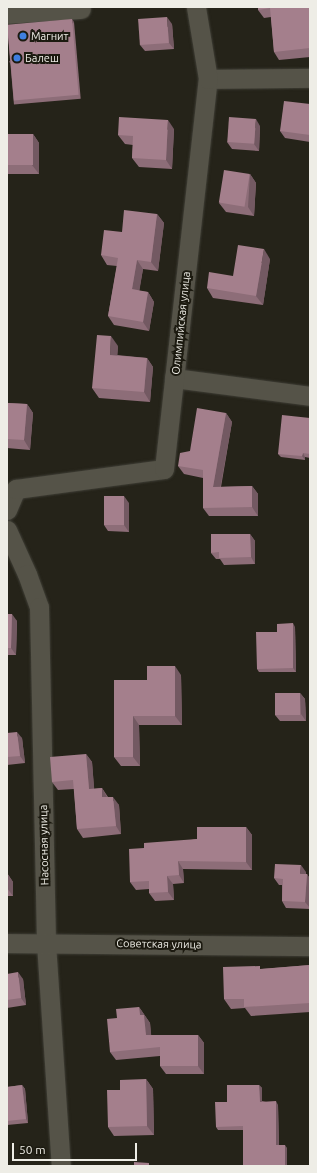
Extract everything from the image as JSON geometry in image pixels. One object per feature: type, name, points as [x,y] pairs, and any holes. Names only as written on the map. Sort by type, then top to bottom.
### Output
[{"type":"street","name":"Олимпийская улица","points":[[7,510],[16,489],[164,469],[208,79],[196,7]]},
{"type":"street","points":[[7,14],[81,9]]},
{"type":"street","points":[[208,79],[310,78]]},
{"type":"street","points":[[174,378],[310,396]]},
{"type":"street","name":"Насосная улица","points":[[7,530],[27,574],[38,607],[46,943],[61,1166]]},
{"type":"street","name":"Советская улица","points":[[7,943],[310,946]]},
{"type":"building","points":[[258,7],[310,7],[310,48],[274,52],[270,8],[258,10]]},
{"type":"building","points":[[167,17],[169,43],[140,45],[138,19]]},
{"type":"building","points":[[72,19],[79,95],[14,100],[7,25]]},
{"type":"building","points":[[284,101],[310,104],[310,135],[280,131]]},
{"type":"building","points":[[119,117],[168,120],[166,160],[132,158],[133,136],[118,135]]},
{"type":"building","points":[[229,117],[256,119],[254,144],[227,142]]},
{"type":"building","points":[[7,134],[33,134],[33,165],[7,165]]},
{"type":"building","points":[[224,170],[250,174],[245,207],[219,203]]},
{"type":"building","points":[[124,210],[157,214],[151,262],[137,260],[132,289],[148,292],[143,322],[108,316],[118,258],[101,255],[104,230],[122,232]]},
{"type":"building","points":[[238,245],[264,249],[256,296],[207,288],[209,272],[233,276]]},
{"type":"building","points":[[97,335],[111,336],[110,355],[147,358],[144,392],[92,388]]},
{"type":"building","points":[[7,403],[27,404],[24,440],[7,439]]},
{"type":"building","points":[[197,408],[226,413],[213,487],[252,486],[252,507],[203,508],[203,470],[178,466],[180,453],[190,451]]},
{"type":"building","points":[[282,415],[310,418],[310,454],[303,453],[302,456],[278,454]]},
{"type":"building","points":[[104,496],[124,496],[124,525],[104,525]]},
{"type":"building","points":[[211,534],[250,534],[251,557],[219,558],[219,552],[211,553]]},
{"type":"building","points":[[7,614],[12,614],[11,648],[7,648]]},
{"type":"building","points":[[293,623],[293,668],[257,669],[256,632],[277,632],[277,624]]},
{"type":"building","points":[[147,666],[175,666],[175,716],[133,716],[133,757],[114,757],[114,680],[147,680]]},
{"type":"building","points":[[275,693],[300,693],[300,715],[275,715]]},
{"type":"building","points":[[17,732],[20,756],[7,757],[7,733]]},
{"type":"building","points":[[86,754],[89,789],[102,788],[102,797],[113,797],[116,826],[77,829],[73,780],[52,782],[50,757]]},
{"type":"building","points":[[197,827],[246,827],[246,862],[178,861],[179,875],[167,876],[168,892],[149,893],[149,881],[130,882],[129,849],[144,848],[144,843],[197,839]]},
{"type":"building","points":[[275,864],[301,865],[300,874],[307,874],[305,902],[282,901],[283,879],[274,878]]},
{"type":"building","points":[[310,965],[310,1003],[244,1007],[244,999],[224,999],[223,967],[260,966],[260,969]]},
{"type":"building","points":[[18,972],[21,998],[7,1000],[7,974]]},
{"type":"building","points":[[139,1007],[140,1015],[144,1015],[146,1035],[198,1035],[198,1066],[160,1066],[160,1047],[110,1052],[107,1019],[117,1018],[116,1009]]},
{"type":"building","points":[[146,1079],[147,1126],[108,1127],[107,1090],[120,1090],[120,1080]]},
{"type":"building","points":[[22,1085],[26,1119],[7,1121],[7,1087]]},
{"type":"building","points":[[227,1085],[259,1085],[260,1102],[276,1101],[276,1145],[285,1145],[285,1166],[243,1166],[243,1126],[216,1127],[215,1102],[227,1102]]},
{"type":"building","points":[[134,1162],[149,1163],[149,1166],[134,1166]]},
{"type":"place","name":"Магнит","points":[[23,36]]},
{"type":"place","name":"Балеш","points":[[17,58]]}]
